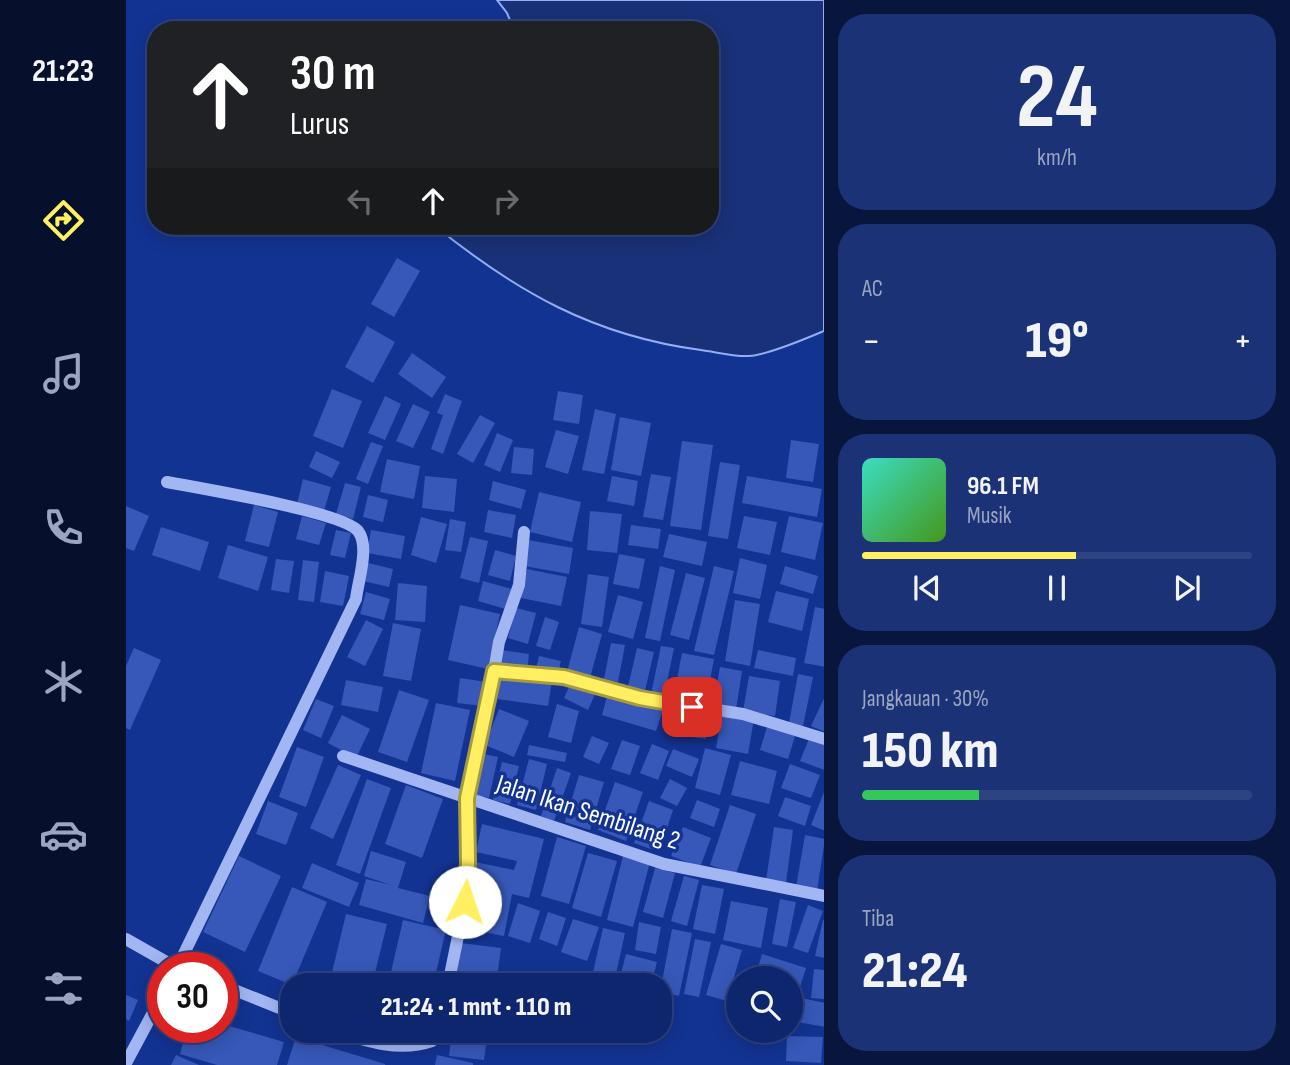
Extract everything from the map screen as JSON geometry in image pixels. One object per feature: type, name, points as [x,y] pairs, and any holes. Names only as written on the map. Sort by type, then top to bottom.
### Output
[{"type":"street","points":[[167,482],[287,507],[348,523],[359,531],[363,545],[356,599],[185,952]]},
{"type":"street","points":[[450,973],[465,902],[468,863],[467,798],[499,642],[519,585],[524,532]]},
{"type":"street","points":[[494,671],[564,677],[640,698],[743,714],[824,739]]},
{"type":"street","name":"Jalan Ikan Sembilang 2","points":[[343,756],[664,864],[824,896]]},
{"type":"street","points":[[126,939],[149,952]]},
{"type":"street","points":[[238,991],[280,1008]]},
{"type":"street","points":[[126,1063],[147,1024]]},
{"type":"street","points":[[377,1043],[412,1048],[426,1043]]},
{"type":"water","points":[[497,0],[824,0],[824,331],[776,350],[743,356],[662,343],[626,334],[591,322],[527,291],[447,235],[719,235],[719,21],[510,21]]},
{"type":"building","points":[[397,258],[420,271],[394,317],[371,304]]},
{"type":"building","points":[[367,326],[395,342],[373,383],[345,367]]},
{"type":"building","points":[[412,353],[446,377],[432,398],[398,374]]},
{"type":"building","points":[[332,389],[362,401],[343,448],[313,436]]},
{"type":"building","points":[[558,391],[583,395],[579,424],[553,420]]},
{"type":"building","points":[[445,394],[462,401],[443,454],[431,449],[443,415],[437,413]]},
{"type":"building","points":[[385,396],[401,404],[385,440],[368,433]]},
{"type":"building","points":[[413,404],[430,412],[413,448],[396,441]]},
{"type":"building","points":[[595,409],[616,414],[604,474],[582,470]]},
{"type":"building","points":[[480,415],[495,423],[473,463],[457,454]]},
{"type":"building","points":[[620,417],[651,423],[641,476],[611,470]]},
{"type":"building","points":[[556,430],[579,436],[568,474],[545,467]]},
{"type":"building","points":[[497,433],[513,440],[500,472],[484,465]]},
{"type":"building","points":[[791,440],[819,444],[813,482],[786,478]]},
{"type":"building","points":[[682,441],[713,445],[701,530],[670,526]]},
{"type":"building","points":[[371,442],[383,446],[368,484],[356,479]]},
{"type":"building","points":[[514,447],[534,449],[532,475],[511,473]]},
{"type":"building","points":[[316,451],[340,462],[332,478],[309,467]]},
{"type":"building","points":[[387,459],[420,466],[414,499],[380,492]]},
{"type":"building","points":[[720,462],[740,465],[728,539],[708,536]]},
{"type":"building","points":[[651,474],[671,477],[663,520],[643,517]]},
{"type":"building","points":[[425,476],[457,479],[454,512],[422,508]]},
{"type":"building","points":[[612,476],[638,481],[634,506],[607,501]]},
{"type":"building","points":[[747,476],[822,489],[817,517],[742,503]]},
{"type":"building","points":[[303,479],[331,487],[324,511],[297,504]]},
{"type":"building","points":[[493,481],[526,490],[521,509],[489,500]]},
{"type":"building","points":[[345,483],[361,487],[353,519],[336,514]]},
{"type":"building","points":[[539,492],[581,502],[572,542],[530,532]]},
{"type":"building","points":[[368,495],[388,500],[383,522],[363,517]]},
{"type":"building","points":[[254,505],[278,512],[269,547],[245,541]]},
{"type":"building","points":[[126,506],[149,516],[134,551],[126,548]]},
{"type":"building","points":[[488,510],[516,515],[512,538],[484,532]]},
{"type":"building","points":[[590,511],[622,514],[617,553],[587,550]]},
{"type":"building","points":[[302,516],[326,523],[319,545],[296,539]]},
{"type":"building","points":[[744,516],[777,522],[770,555],[737,548]]},
{"type":"building","points":[[789,516],[823,523],[815,560],[781,552]]},
{"type":"building","points":[[421,517],[447,524],[436,563],[411,555]]},
{"type":"building","points":[[450,519],[466,522],[461,552],[445,550]]},
{"type":"building","points":[[631,525],[661,529],[658,549],[628,545]]},
{"type":"building","points":[[161,527],[209,542],[200,571],[152,555]]},
{"type":"building","points":[[336,530],[351,533],[345,558],[330,555]]},
{"type":"building","points":[[371,530],[405,536],[401,559],[367,553]]},
{"type":"building","points":[[669,534],[707,542],[702,566],[663,557]]},
{"type":"building","points":[[470,537],[488,541],[479,583],[460,578]]},
{"type":"building","points":[[528,540],[573,548],[569,574],[524,566]]},
{"type":"building","points":[[228,545],[268,557],[258,591],[218,578]]},
{"type":"building","points":[[495,550],[516,556],[510,581],[488,575]]},
{"type":"building","points":[[619,554],[645,559],[639,589],[613,584]]},
{"type":"building","points":[[740,558],[767,565],[760,599],[733,593]]},
{"type":"building","points":[[276,559],[294,561],[289,593],[271,590]]},
{"type":"building","points":[[303,560],[319,562],[314,602],[298,600]]},
{"type":"building","points":[[368,563],[393,569],[389,587],[363,581]]},
{"type":"building","points":[[660,566],[675,570],[660,641],[645,638]]},
{"type":"building","points":[[714,566],[734,571],[714,655],[694,651]]},
{"type":"building","points":[[785,566],[818,576],[813,594],[780,584]]},
{"type":"building","points":[[527,569],[567,577],[561,606],[521,598]]},
{"type":"building","points":[[325,571],[349,576],[343,606],[320,602]]},
{"type":"building","points":[[686,573],[705,578],[689,640],[670,635]]},
{"type":"building","points":[[588,574],[609,577],[602,627],[581,624]]},
{"type":"building","points":[[483,581],[515,590],[509,610],[478,601]]},
{"type":"building","points":[[398,583],[427,586],[425,622],[395,620]]},
{"type":"building","points":[[776,591],[809,599],[802,631],[768,622]]},
{"type":"building","points":[[366,592],[390,599],[384,620],[360,614]]},
{"type":"building","points":[[618,595],[643,602],[633,639],[608,632]]},
{"type":"building","points":[[735,600],[760,604],[750,666],[725,661]]},
{"type":"building","points":[[460,605],[500,614],[488,669],[448,660]]},
{"type":"building","points":[[815,607],[824,609],[824,667],[804,663]]},
{"type":"building","points":[[516,608],[536,613],[528,644],[508,638]]},
{"type":"building","points":[[545,617],[559,622],[550,650],[536,646]]},
{"type":"building","points":[[366,620],[383,629],[365,666],[347,657]]},
{"type":"building","points":[[393,623],[421,629],[411,681],[383,676]]},
{"type":"building","points":[[579,627],[602,634],[590,678],[567,672]]},
{"type":"building","points":[[611,643],[625,645],[618,682],[604,679]]},
{"type":"building","points":[[661,646],[674,648],[664,697],[651,694]]},
{"type":"building","points":[[134,648],[161,660],[130,730],[126,728],[126,666]]},
{"type":"building","points":[[637,648],[654,652],[644,695],[627,691]]},
{"type":"building","points":[[501,650],[529,654],[527,673],[498,670]]},
{"type":"building","points":[[758,650],[796,658],[793,676],[754,668]]},
{"type":"building","points":[[682,653],[714,659],[706,702],[674,696]]},
{"type":"building","points":[[539,656],[561,661],[558,674],[536,669]]},
{"type":"building","points":[[720,667],[742,671],[736,710],[713,706]]},
{"type":"building","points":[[501,673],[552,681],[548,706],[497,699]]},
{"type":"building","points":[[798,674],[813,677],[803,726],[789,723]]},
{"type":"building","points":[[749,676],[780,681],[775,716],[743,711]]},
{"type":"building","points":[[460,678],[487,682],[483,706],[457,703]]},
{"type":"building","points":[[346,680],[383,687],[378,712],[341,705]]},
{"type":"building","points":[[572,680],[596,692],[588,710],[564,698]]},
{"type":"building","points":[[399,690],[429,700],[407,762],[378,752]]},
{"type":"building","points":[[608,693],[663,710],[656,731],[602,715]]},
{"type":"building","points":[[824,698],[824,732],[811,726]]},
{"type":"building","points":[[316,699],[334,706],[321,738],[303,730]]},
{"type":"building","points":[[436,703],[470,710],[455,781],[421,773]]},
{"type":"building","points":[[557,704],[579,711],[571,743],[548,737]]},
{"type":"building","points":[[499,709],[529,721],[514,757],[485,745]]},
{"type":"building","points":[[672,710],[709,715],[706,739],[669,734]]},
{"type":"building","points":[[722,713],[754,719],[748,754],[716,748]]},
{"type":"building","points":[[342,715],[370,729],[356,758],[328,743]]},
{"type":"building","points":[[767,727],[795,736],[788,759],[760,750]]},
{"type":"building","points":[[592,736],[609,743],[599,764],[583,757]]},
{"type":"building","points":[[809,739],[824,745],[824,770],[800,761]]},
{"type":"building","points":[[622,740],[640,746],[630,775],[611,769]]},
{"type":"building","points":[[652,744],[669,751],[658,780],[640,773]]},
{"type":"building","points":[[529,745],[567,753],[565,762],[527,755]]},
{"type":"building","points":[[297,747],[324,757],[306,807],[279,797]]},
{"type":"building","points":[[705,748],[731,755],[720,795],[695,788]]},
{"type":"building","points":[[673,749],[699,759],[692,777],[666,766]]},
{"type":"building","points":[[484,754],[498,757],[489,798],[476,795]]},
{"type":"building","points":[[529,759],[547,764],[536,810],[517,805]]},
{"type":"building","points":[[740,761],[777,771],[769,804],[731,795]]},
{"type":"building","points":[[502,762],[519,766],[510,804],[493,800]]},
{"type":"building","points":[[790,764],[820,775],[811,798],[781,788]]},
{"type":"building","points":[[338,765],[361,775],[333,839],[310,828]]},
{"type":"building","points":[[557,768],[571,773],[554,821],[541,816]]},
{"type":"building","points":[[579,775],[604,782],[590,830],[565,822]]},
{"type":"building","points":[[367,779],[391,788],[360,874],[336,865]]},
{"type":"building","points":[[670,779],[687,788],[677,806],[660,798]]},
{"type":"building","points":[[615,782],[643,792],[626,841],[598,830]]},
{"type":"building","points":[[406,785],[443,799],[422,858],[385,844]]},
{"type":"building","points":[[824,792],[824,831],[811,825]]},
{"type":"building","points":[[785,797],[811,806],[805,826],[778,816]]},
{"type":"building","points":[[697,800],[720,809],[714,827],[690,818]]},
{"type":"building","points":[[268,801],[298,813],[286,845],[256,834]]},
{"type":"building","points":[[649,801],[673,810],[659,852],[634,843]]},
{"type":"building","points":[[730,805],[756,814],[736,874],[710,865]]},
{"type":"building","points":[[482,824],[544,839],[529,898],[512,894],[504,936],[463,928],[475,862],[514,870],[517,861],[476,852]]},
{"type":"building","points":[[683,827],[711,838],[700,867],[671,856]]},
{"type":"building","points":[[774,827],[793,830],[786,883],[766,880]]},
{"type":"building","points":[[805,835],[824,839],[817,891],[796,887]]},
{"type":"building","points":[[557,837],[586,846],[569,904],[541,896]]},
{"type":"building","points":[[371,851],[406,862],[398,888],[430,896],[423,923],[359,905],[366,879],[391,885],[364,876]]},
{"type":"building","points":[[588,853],[617,861],[601,917],[572,908]]},
{"type":"building","points":[[239,856],[281,876],[245,952],[203,932]]},
{"type":"building","points":[[623,856],[650,862],[633,927],[607,920]]},
{"type":"building","points":[[312,863],[359,883],[349,907],[302,888]]},
{"type":"building","points":[[655,868],[675,873],[663,918],[643,912]]},
{"type":"building","points":[[684,876],[699,880],[687,926],[671,921]]},
{"type":"building","points":[[702,885],[724,889],[715,934],[693,929]]},
{"type":"building","points":[[292,887],[327,902],[297,973],[280,973],[280,980],[258,971]]},
{"type":"building","points":[[780,899],[796,902],[787,947],[772,944]]},
{"type":"building","points":[[731,901],[768,908],[761,948],[723,940]]},
{"type":"building","points":[[518,903],[540,911],[530,943],[508,936]]},
{"type":"building","points":[[808,905],[823,911],[808,953],[793,948]]},
{"type":"building","points":[[548,912],[566,918],[557,946],[539,939]]},
{"type":"building","points":[[346,914],[387,924],[375,973],[332,973]]},
{"type":"building","points":[[573,919],[599,927],[587,961],[561,952]]},
{"type":"building","points":[[403,920],[446,930],[436,973],[391,973]]},
{"type":"building","points":[[823,920],[824,920],[824,958],[815,956]]},
{"type":"building","points":[[639,922],[661,927],[656,954],[635,950]]},
{"type":"building","points":[[603,928],[625,933],[616,973],[593,972]]},
{"type":"building","points":[[672,929],[692,933],[679,996],[672,995],[672,973],[664,973]]},
{"type":"building","points":[[695,939],[711,942],[699,997],[684,994]]},
{"type":"building","points":[[461,943],[501,948],[498,973],[457,973]]},
{"type":"building","points":[[721,944],[742,950],[737,966],[726,966],[726,1001],[706,995]]},
{"type":"building","points":[[626,954],[657,962],[654,973],[621,973]]},
{"type":"building","points":[[762,954],[800,966],[758,966]]},
{"type":"building","points":[[814,969],[824,970],[824,999],[811,998]]},
{"type":"building","points":[[126,995],[138,1000],[129,1021],[126,1019]]},
{"type":"building","points":[[803,998],[824,1003],[824,1027],[803,1023]]},
{"type":"building","points":[[238,1029],[284,1043],[277,1065],[217,1065],[180,1054],[183,1043],[238,1043]]},
{"type":"building","points":[[803,1036],[823,1037],[821,1063],[786,1061],[787,1043],[803,1043]]},
{"type":"building","points":[[294,1043],[316,1043],[385,1064],[385,1065],[287,1065]]},
{"type":"building","points":[[451,1043],[486,1043],[484,1060],[449,1056]]},
{"type":"building","points":[[176,1055],[199,1065],[171,1065]]},
{"type":"building","points":[[437,1055],[473,1063],[473,1065],[435,1065]]},
{"type":"route","points":[[465,902],[468,863],[467,798],[494,671],[564,677],[640,698],[692,707]]}]
